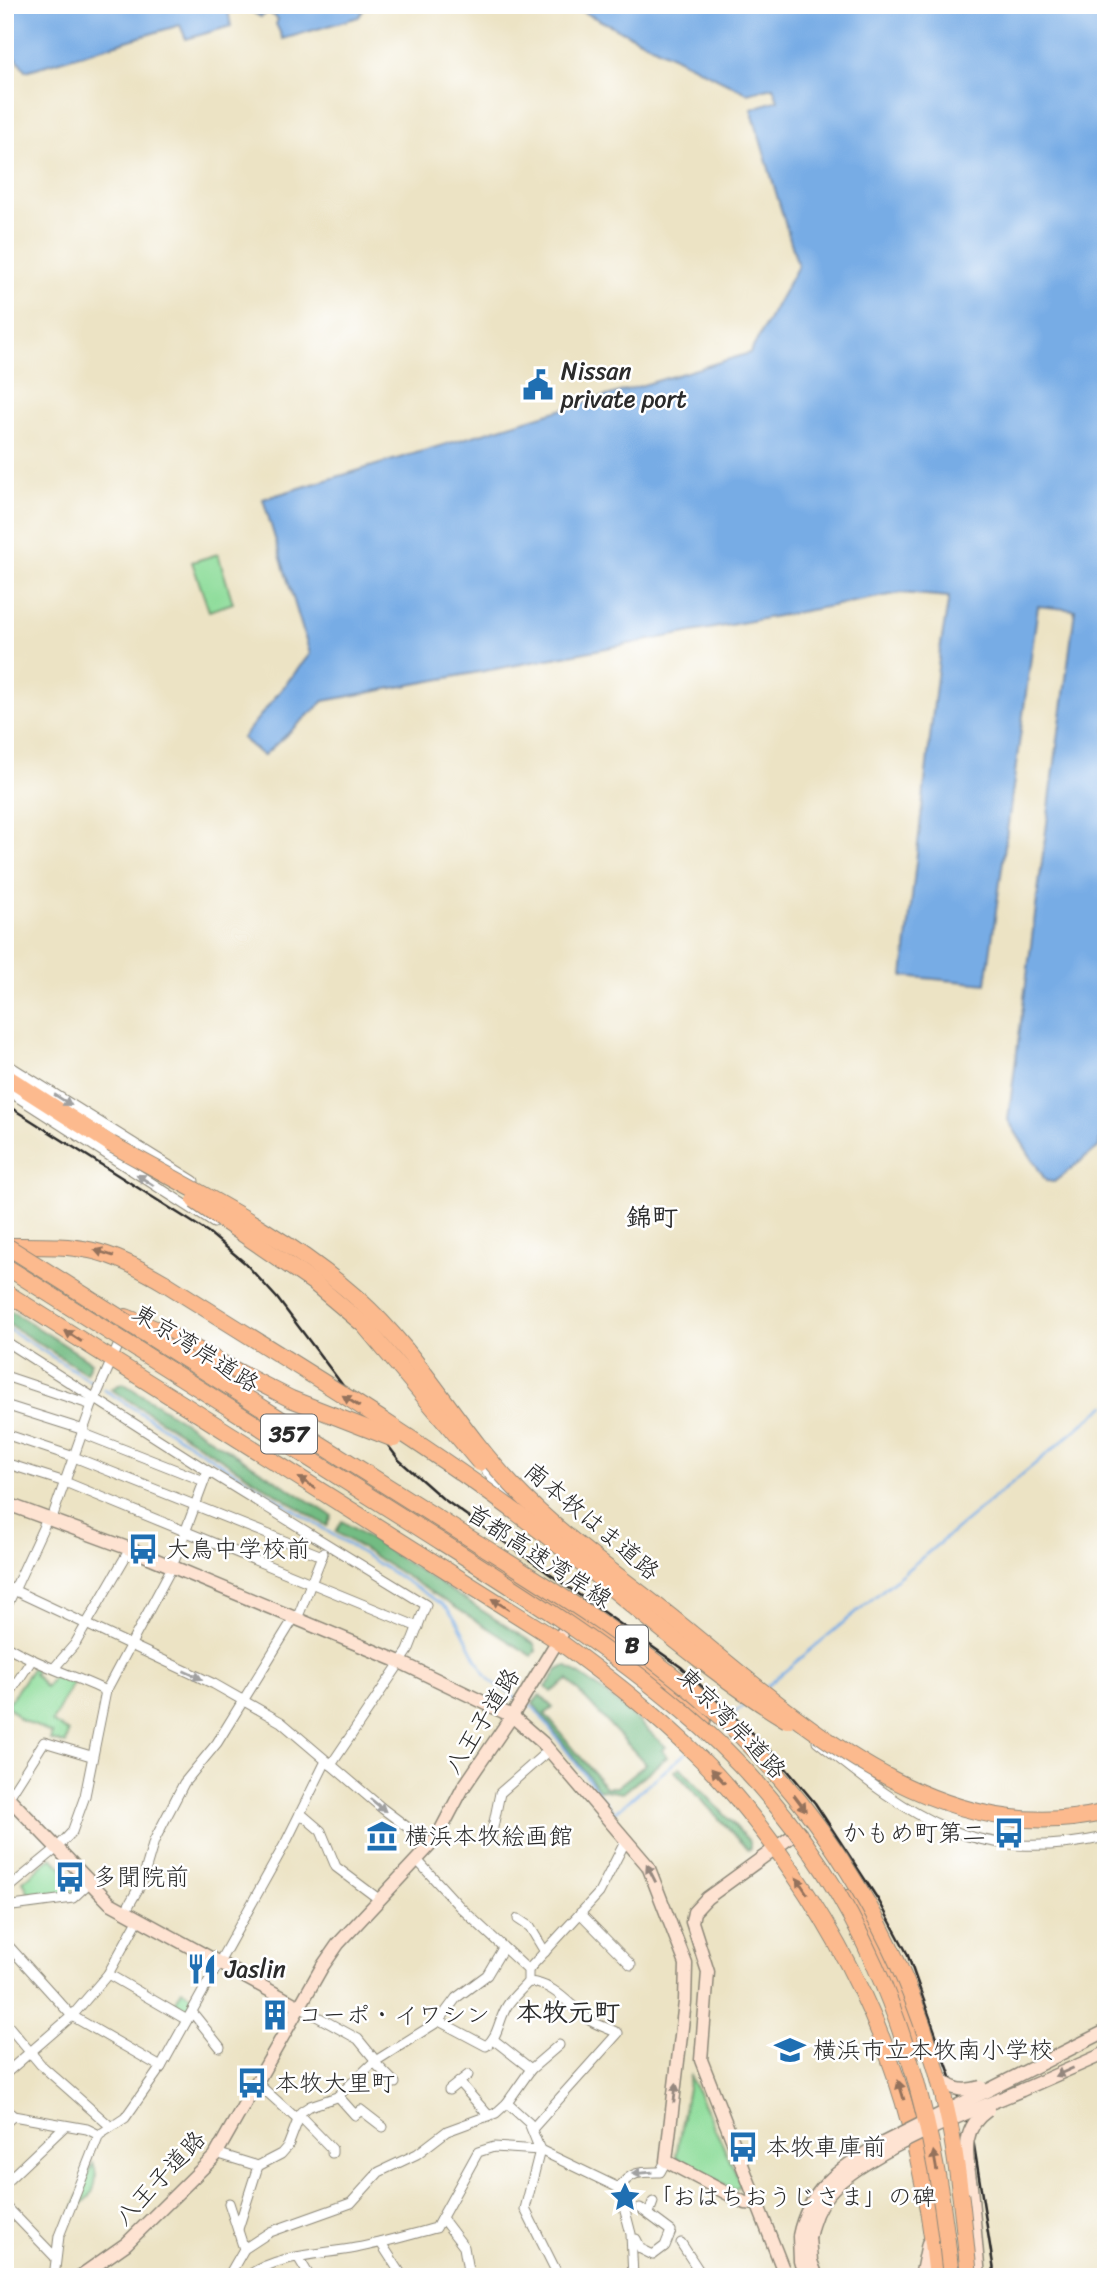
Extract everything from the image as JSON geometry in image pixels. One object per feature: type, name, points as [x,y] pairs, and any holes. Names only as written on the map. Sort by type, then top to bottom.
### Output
[{"type":"highway","name":"南本牧はま道路","points":[[5,1076],[111,1144],[330,1295],[382,1343],[462,1443],[514,1496],[746,1682],[860,1765],[927,1801],[988,1819],[1037,1825],[1106,1814]]},
{"type":"highway","name":"南本牧はま道路","points":[[111,1144],[277,1238],[359,1300],[414,1359],[512,1486],[556,1526],[810,1726],[862,1762],[914,1791],[958,1809],[1021,1820],[1070,1819],[1106,1814]]},
{"type":"highway","points":[[5,1246],[66,1245],[96,1250],[128,1262],[165,1283],[413,1441],[501,1501],[744,1692],[860,1765]]},
{"type":"highway","name":"首都高速湾岸線","points":[[5,1246],[620,1636],[699,1697],[764,1760],[825,1835],[851,1875],[901,1970],[921,2022],[949,2120],[974,2277]]},
{"type":"highway","name":"東京湾岸道路","points":[[5,1253],[574,1614],[656,1676],[686,1703],[753,1773],[840,1887],[875,1942],[911,2019],[944,2116],[960,2176],[974,2277]]},
{"type":"highway","name":"首都高速湾岸線","points":[[5,1266],[563,1620],[685,1713],[749,1775],[808,1849],[835,1890],[887,1991],[917,2077],[930,2129],[951,2277]]},
{"type":"highway","name":"東京湾岸道路","points":[[5,1292],[558,1640],[671,1729],[732,1792],[776,1849],[837,1940],[876,2018],[907,2109],[924,2186],[937,2277]]},
{"type":"highway","points":[[101,1307],[168,1334],[291,1399],[383,1434],[423,1453],[640,1592]]},
{"type":"street","points":[[5,1063],[333,1271],[378,1311],[390,1333],[498,1486],[887,1796],[923,1819],[980,1840],[1041,1846],[1106,1837]]},
{"type":"street","points":[[5,1089],[390,1333]]},
{"type":"street","points":[[5,1610],[50,1518],[111,1360],[126,1331]]},
{"type":"street","points":[[5,1341],[206,1476],[426,1605],[408,1651],[374,1706],[329,1763],[161,2067],[125,2118],[99,2135],[59,2236],[54,2277]]},
{"type":"street","points":[[5,1376],[94,1402]]},
{"type":"street","points":[[5,1405],[206,1476]]},
{"type":"street","points":[[5,1434],[74,1457],[322,1556]]},
{"type":"street","points":[[5,1463],[65,1482],[418,1627]]},
{"type":"street","points":[[5,1891],[56,1849],[72,1832],[85,1796],[106,1692],[172,1567],[206,1476]]},
{"type":"street","points":[[5,1503],[130,1549],[400,1662],[512,1716],[549,1750],[652,1873],[686,1964],[685,2002],[666,2161],[660,2172],[638,2171],[628,2175],[618,2188]]},
{"type":"street","points":[[125,1912],[142,1882],[154,1841],[184,1783],[217,1743],[296,1619],[326,1544]]},
{"type":"street","points":[[55,1667],[75,1644],[130,1549]]},
{"type":"street","points":[[5,1587],[214,1684],[281,1722],[431,1845]]},
{"type":"street","name":"八王子道路","points":[[79,2277],[126,2244],[216,2153],[330,1954],[431,1845],[463,1788],[512,1716],[574,1614]]},
{"type":"street","points":[[5,1645],[31,1661],[55,1667],[106,1692]]},
{"type":"street","points":[[5,1700],[31,1661]]},
{"type":"street","points":[[92,1756],[44,1742],[7,1796],[89,1883],[125,1912],[358,2039],[395,2083]]},
{"type":"street","points":[[491,1837],[500,1793],[549,1750]]},
{"type":"street","points":[[300,1813],[321,1831],[336,1867],[380,1900]]},
{"type":"street","points":[[786,2277],[701,2060],[708,1972],[692,1922],[694,1912],[707,1898],[799,1832]]},
{"type":"street","points":[[439,2021],[486,2046],[494,2040],[509,2003],[528,1982],[528,1970],[599,1893],[625,1842]]},
{"type":"street","points":[[417,1860],[460,1907],[528,1970]]},
{"type":"street","points":[[5,1907],[74,1898],[89,1883]]},
{"type":"street","points":[[580,1913],[631,1965]]},
{"type":"street","points":[[518,1919],[530,1927],[545,1952]]},
{"type":"street","points":[[5,2074],[72,2016],[108,1973],[138,1920]]},
{"type":"street","points":[[5,1942],[72,2016],[161,2067]]},
{"type":"street","points":[[875,1942],[900,1981],[937,2073],[952,2088],[973,2089],[1017,2075]]},
{"type":"street","points":[[216,2153],[258,2165],[281,2154],[288,2146],[298,2117],[310,2106],[338,2096],[375,2061],[439,2021],[456,1998],[487,1975],[503,1948]]},
{"type":"street","points":[[108,1973],[190,2016],[220,2047]]},
{"type":"street","points":[[528,1982],[537,1983],[566,1997],[588,2019],[618,2033],[533,2128]]},
{"type":"street","points":[[5,2022],[41,2065],[110,2126]]},
{"type":"street","points":[[805,2277],[800,2261],[812,2199],[844,2166],[1106,2031]]},
{"type":"street","points":[[494,2040],[531,2068]]},
{"type":"street","points":[[228,2277],[244,2249],[270,2232],[351,2203],[379,2172],[417,2154],[447,2132],[489,2116],[507,2103],[531,2068],[559,2045]]},
{"type":"street","points":[[817,2277],[804,2237],[820,2204],[851,2173],[964,2115],[1106,2053]]},
{"type":"street","points":[[449,2091],[468,2075]]},
{"type":"street","points":[[256,2082],[332,2148],[332,2153]]},
{"type":"street","points":[[459,2082],[489,2116]]},
{"type":"street","points":[[974,2277],[971,2187],[965,2140],[970,2126],[981,2115],[1022,2090]]},
{"type":"street","points":[[338,2096],[355,2115],[361,2110],[370,2114],[383,2127]]},
{"type":"street","points":[[507,2103],[533,2128],[540,2150],[525,2209],[559,2277]]},
{"type":"street","points":[[5,2108],[13,2116],[87,2129],[99,2135]]},
{"type":"street","points":[[5,2123],[13,2116]]},
{"type":"street","points":[[5,2183],[65,2126]]},
{"type":"street","points":[[246,2277],[260,2267],[298,2257],[381,2243],[436,2228],[478,2152],[494,2147],[540,2150],[618,2188],[638,2244],[648,2255],[653,2255],[665,2246],[671,2231],[645,2211],[653,2202]]},
{"type":"street","points":[[666,2161],[745,2203],[758,2204]]},
{"type":"street","points":[[238,2229],[258,2165]]},
{"type":"street","points":[[921,2277],[928,2244],[924,2186]]},
{"type":"street","points":[[229,2203],[244,2249]]},
{"type":"street","points":[[5,2205],[55,2256]]},
{"type":"street","points":[[628,2214],[634,2249],[633,2277]]},
{"type":"street","points":[[442,2218],[464,2247],[469,2277]]},
{"type":"street","points":[[381,2243],[403,2277]]},
{"type":"street","points":[[681,2243],[703,2277]]},
{"type":"street","points":[[298,2257],[310,2277]]},
{"type":"green space","points":[[218,554],[233,603],[209,611],[192,562]]},
{"type":"green space","points":[[5,1307],[91,1362],[86,1373],[5,1322]]},
{"type":"green space","points":[[123,1383],[332,1516],[327,1526],[111,1389]]},
{"type":"green space","points":[[342,1521],[534,1644],[536,1650],[532,1656],[336,1532]]},
{"type":"green space","points":[[566,1666],[605,1693],[666,1747],[662,1750],[667,1757],[623,1793],[598,1789],[533,1703],[540,1695],[553,1708],[545,1714],[605,1787],[617,1787],[646,1764],[568,1680],[551,1692],[546,1687],[558,1670]]},
{"type":"green space","points":[[33,1667],[37,1669],[34,1674],[46,1688],[57,1671],[75,1679],[52,1722],[68,1732],[66,1744],[50,1740],[52,1733],[20,1719],[7,1705]]},
{"type":"green space","points":[[680,1767],[750,1842],[750,1849],[748,1850],[675,1771]]},
{"type":"green space","points":[[52,1857],[79,1885],[67,1896],[33,1902],[23,1881]]},
{"type":"green space","points":[[182,1990],[194,1998],[185,2014],[172,2008]]},
{"type":"green space","points":[[690,2076],[741,2184],[735,2190],[676,2157]]},
{"type":"green space","points":[[93,2163],[96,2176],[93,2190],[86,2201],[74,2208]]},
{"type":"water","points":[[5,5],[227,5],[231,26],[186,39],[180,25],[26,71],[5,43]]},
{"type":"water","points":[[240,5],[363,5],[364,9],[359,17],[283,39],[276,24],[278,19],[268,12],[261,17]]},
{"type":"water","points":[[569,5],[1106,5],[1106,1094],[1099,1147],[1054,1182],[1046,1181],[1008,1120],[1075,610],[1038,606],[986,984],[903,976],[940,650],[949,597],[901,593],[324,701],[263,756],[242,738],[310,654],[263,499],[750,353],[798,266],[751,109],[778,100],[773,87],[747,93]]},
{"type":"waterway","points":[[5,1327],[97,1385]]},
{"type":"waterway","points":[[103,1389],[442,1604],[456,1620],[489,1679],[517,1698]]},
{"type":"waterway","points":[[767,1686],[1106,1405]]},
{"type":"waterway","points":[[729,1717],[748,1702]]},
{"type":"waterway","points":[[526,1703],[535,1709],[614,1813],[686,1753]]},
{"type":"railway","points":[[5,1104],[208,1232],[245,1263],[277,1298],[399,1460],[442,1498],[681,1667],[774,1754],[815,1803],[879,1901],[907,1953],[973,2139],[995,2277]]},
{"type":"place","name":"Nissan private port","points":[[538,385]]},
{"type":"place","name":"大鳥中学校前","points":[[143,1549]]},
{"type":"place","name":"かもめ町第二","points":[[1009,1833]]},
{"type":"place","name":"横浜本牧絵画館","points":[[382,1836]]},
{"type":"place","name":"多聞院前","points":[[70,1877]]},
{"type":"place","name":"Jaslin","points":[[202,1969]]},
{"type":"place","name":"コーポ・イワシン","points":[[275,2015]]},
{"type":"place","name":"横浜市立本牧南小学校","points":[[790,2050]]},
{"type":"place","name":"本牧大里町","points":[[252,2083]]},
{"type":"place","name":"本牧車庫前","points":[[743,2147]]},
{"type":"place","name":"「おはちおうじさま」の碑","points":[[625,2197]]},
{"type":"district","name":"錦町","points":[[652,1217]]},
{"type":"district","name":"本牧元町","points":[[568,2012]]}]
